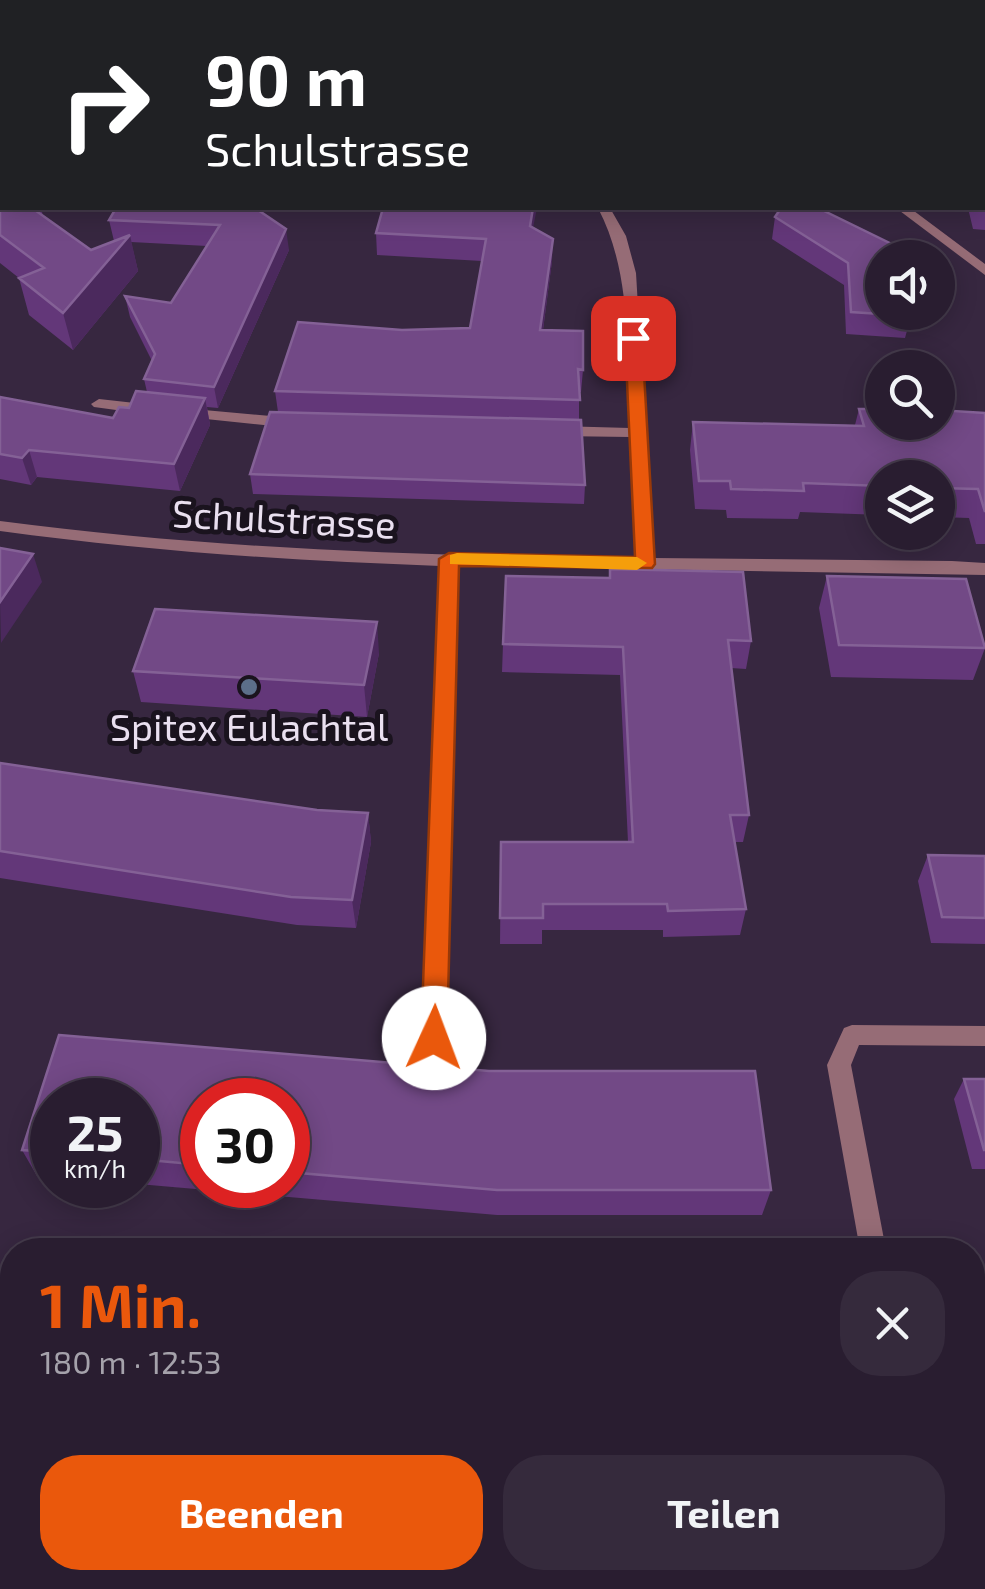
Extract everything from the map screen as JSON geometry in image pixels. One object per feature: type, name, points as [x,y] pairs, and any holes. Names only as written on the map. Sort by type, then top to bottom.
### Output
[{"type":"street","points":[[605,210],[619,236],[629,274],[645,564]]},
{"type":"street","points":[[905,210],[985,271]]},
{"type":"street","points":[[99,404],[303,423]]},
{"type":"street","points":[[540,430],[640,434]]},
{"type":"street","name":"Schulstrasse","points":[[0,526],[162,545],[449,559],[985,568]]},
{"type":"street","points":[[434,1038],[449,559]]},
{"type":"street","points":[[871,1238],[839,1064],[852,1035],[985,1036]]},
{"type":"building","points":[[0,210],[35,210],[91,250],[130,235],[63,313],[19,278],[44,268],[0,235]]},
{"type":"building","points":[[115,210],[258,210],[286,229],[214,387],[144,379],[155,354],[125,296],[171,303],[220,225],[109,220]]},
{"type":"building","points":[[382,210],[533,210],[530,226],[553,239],[540,330],[583,331],[583,370],[578,369],[580,400],[275,391],[298,322],[402,330],[470,328],[486,239],[376,233]]},
{"type":"building","points":[[780,210],[822,210],[883,240],[865,240],[865,313],[851,312],[848,263],[775,217]]},
{"type":"building","points":[[136,391],[205,398],[174,464],[29,450],[22,458],[0,454],[0,397],[113,418],[119,407],[129,408]]},
{"type":"building","points":[[859,409],[865,409],[865,440],[955,440],[955,411],[985,413],[985,512],[978,489],[955,488],[955,460],[865,460],[865,485],[803,483],[804,491],[731,489],[730,481],[699,481],[693,422],[864,426]]},
{"type":"building","points":[[270,412],[581,420],[585,485],[250,474]]},
{"type":"building","points":[[0,548],[33,554],[0,602]]},
{"type":"building","points":[[610,569],[743,572],[751,641],[728,640],[749,815],[730,815],[746,909],[668,911],[667,904],[543,904],[543,918],[500,918],[501,842],[633,842],[623,647],[503,644],[506,576],[610,578]]},
{"type":"building","points":[[827,576],[966,579],[985,648],[839,645]]},
{"type":"building","points":[[155,609],[377,622],[364,685],[133,671]]},
{"type":"building","points":[[0,763],[317,810],[368,813],[352,900],[291,897],[0,851]]},
{"type":"building","points":[[928,855],[985,856],[985,918],[942,917]]},
{"type":"building","points":[[59,1035],[489,1071],[755,1071],[771,1190],[497,1190],[310,1174],[310,1078],[180,1078],[180,1163],[160,1161],[160,1078],[45,1078]]},
{"type":"building","points":[[964,1079],[985,1079],[985,1150],[984,1150]]},
{"type":"building","points":[[30,1125],[30,1151],[22,1150]]},
{"type":"slow traffic","points":[[457,559],[637,563]]},
{"type":"place","name":"Spitex Eulachtal","points":[[249,687]]},
{"type":"route","points":[[434,1038],[449,559],[645,564],[633,338]]}]
